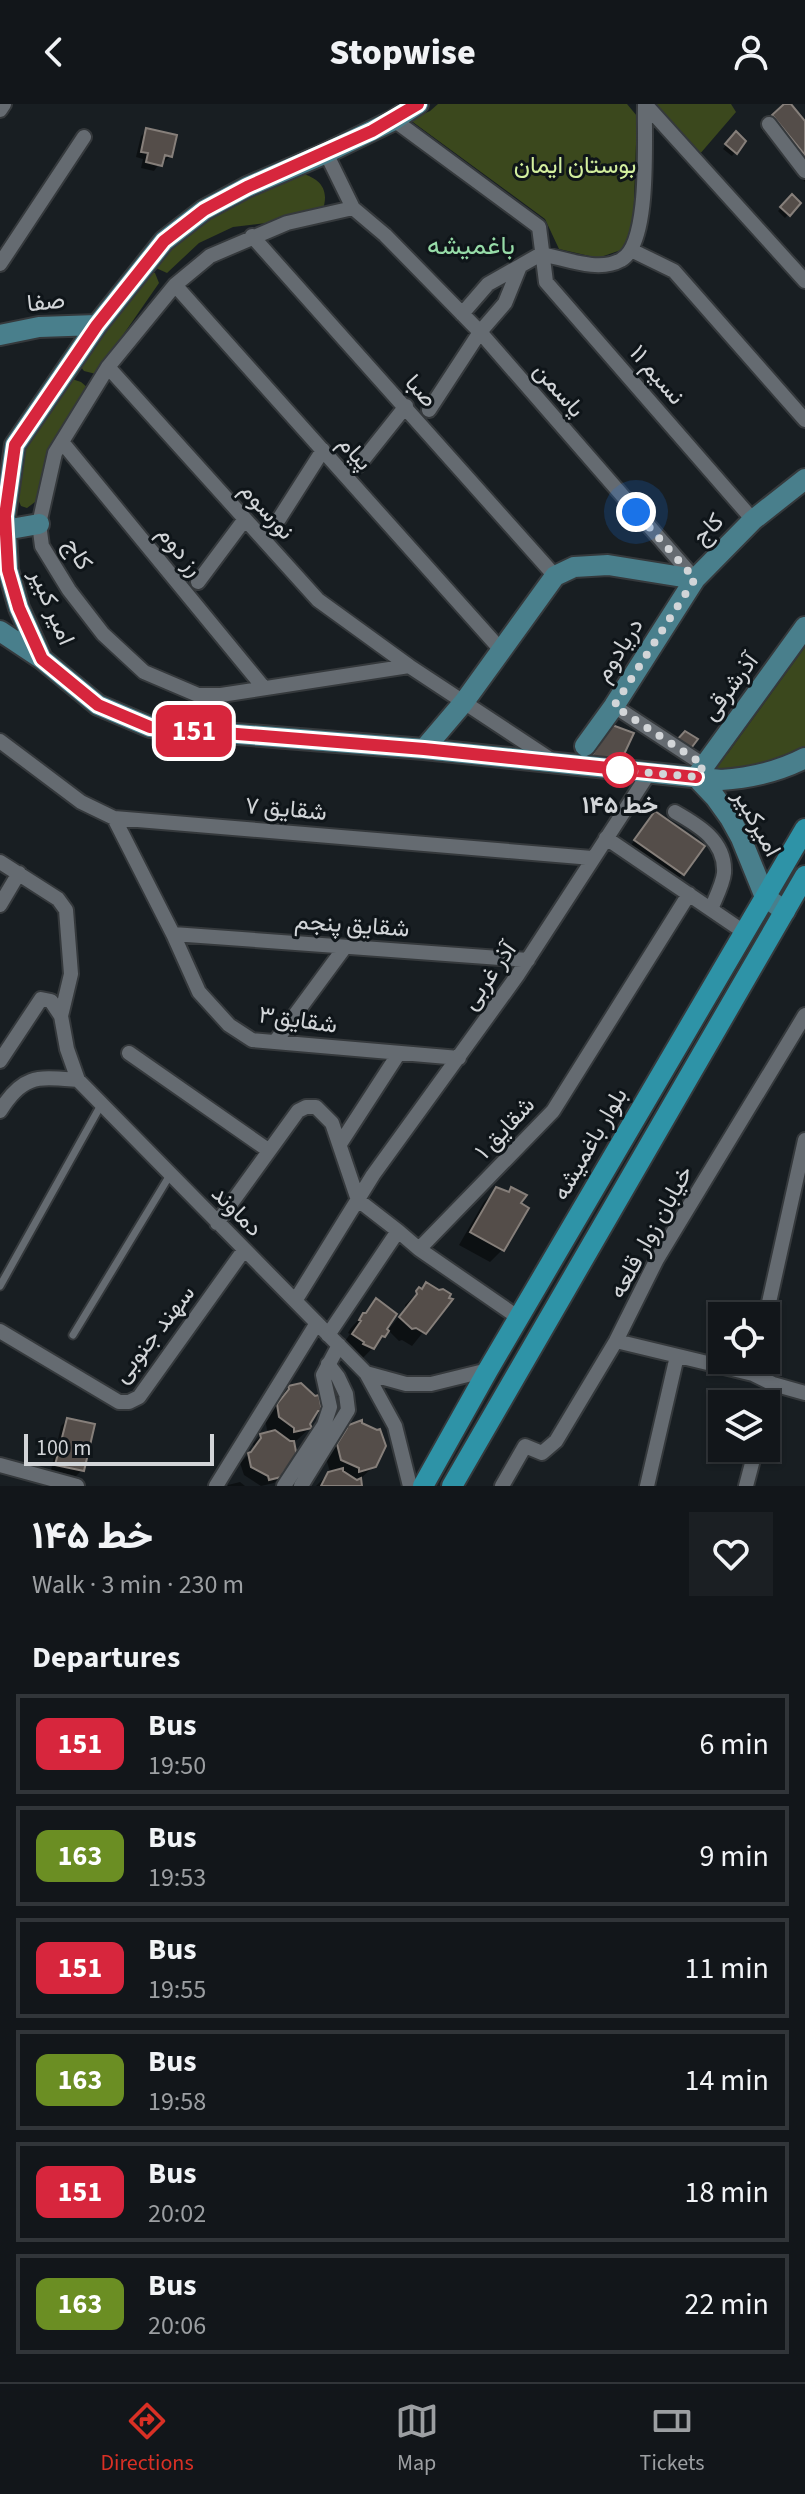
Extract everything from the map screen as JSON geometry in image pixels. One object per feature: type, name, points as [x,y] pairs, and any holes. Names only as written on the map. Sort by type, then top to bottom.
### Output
[{"type":"main road","name":"امیر کبیر","points":[[418,104],[394,120],[204,210],[164,241],[97,325],[15,445],[7,494],[5,530],[8,570],[19,608],[42,659],[98,705],[150,727],[424,749],[649,773],[700,771],[721,780],[750,778],[805,758]]},
{"type":"main road","name":"صفا","points":[[0,335],[39,327],[97,325]]},
{"type":"main road","points":[[0,462],[15,445]]},
{"type":"main road","name":"کاج","points":[[555,576],[574,567],[608,565],[695,579],[753,520],[805,479]]},
{"type":"main road","points":[[5,530],[39,524]]},
{"type":"main road","points":[[424,749],[464,702],[555,576]]},
{"type":"main road","name":"دریادوم","points":[[585,746],[695,579]]},
{"type":"main road","name":"آذرشرقی","points":[[700,771],[805,627]]},
{"type":"main road","points":[[0,631],[42,659]]},
{"type":"main road","name":"امیرکبیر","points":[[700,771],[741,838],[765,897]]},
{"type":"main road","name":"بلوار باغمیشه","points":[[423,1486],[805,829]]},
{"type":"main road","points":[[452,1486],[805,876]]},
{"type":"main road","points":[[765,897],[785,911]]},
{"type":"street","points":[[0,110],[4,104]]},
{"type":"street","points":[[462,314],[488,284],[541,254],[600,266],[621,260],[631,250],[642,221],[645,104]]},
{"type":"street","points":[[645,104],[805,281]]},
{"type":"street","name":"نسیم ۱۱","points":[[394,120],[539,227],[546,282],[753,520]]},
{"type":"street","points":[[769,124],[805,171]]},
{"type":"street","points":[[0,264],[84,137]]},
{"type":"street","points":[[326,153],[353,208]]},
{"type":"street","name":"یاسمن","points":[[353,208],[385,235],[480,332],[695,579]]},
{"type":"street","name":"کاج","points":[[353,208],[287,223],[252,236],[210,256],[175,285],[108,367],[55,453],[39,524],[42,546],[69,590],[103,634],[144,672],[198,695],[221,695],[409,666]]},
{"type":"street","name":"صبا","points":[[252,236],[555,576]]},
{"type":"street","points":[[631,250],[674,271],[805,420]]},
{"type":"street","points":[[429,410],[480,332],[505,303],[520,266]]},
{"type":"street","name":"پیام","points":[[175,285],[501,650]]},
{"type":"street","name":"نورسوم","points":[[108,367],[318,600],[409,666]]},
{"type":"street","points":[[359,465],[406,406]]},
{"type":"street","name":"رز دوم","points":[[62,442],[264,688]]},
{"type":"street","points":[[279,519],[323,450]]},
{"type":"street","points":[[198,582],[245,519]]},
{"type":"street","points":[[409,666],[554,762]]},
{"type":"street","points":[[614,706],[700,771]]},
{"type":"street","name":"شقایق ۷","points":[[0,741],[81,802],[114,818],[592,858]]},
{"type":"street","name":"آذر غربی","points":[[295,1301],[364,1204],[397,1140],[528,960],[649,773]]},
{"type":"street","points":[[675,812],[706,832],[721,855],[724,874],[711,909]]},
{"type":"street","name":"شقایق۳","points":[[114,818],[199,992],[229,1025],[252,1040],[459,1058]]},
{"type":"street","points":[[606,838],[744,932]]},
{"type":"street","points":[[0,862],[58,899],[66,910],[71,974],[61,1016]]},
{"type":"street","points":[[0,905],[19,873]]},
{"type":"street","name":"شقایق ۱","points":[[419,1249],[553,1111],[689,894]]},
{"type":"street","name":"شقایق پنجم","points":[[173,934],[528,960]]},
{"type":"street","points":[[275,1042],[345,947]]},
{"type":"street","points":[[0,1061],[41,999],[51,1001],[61,1016],[67,1049],[78,1080],[30,1079],[18,1086],[0,1111]]},
{"type":"street","name":"خیابان زوار قلعه","points":[[502,1486],[525,1446],[542,1453],[556,1441],[616,1341],[657,1259],[805,1015]]},
{"type":"street","points":[[129,1053],[268,1150]]},
{"type":"street","points":[[340,1144],[399,1053]]},
{"type":"street","name":"دماوند","points":[[78,1080],[366,1373],[395,1426],[410,1486]]},
{"type":"street","points":[[217,1223],[298,1111],[316,1107],[332,1123],[364,1204],[419,1249],[519,1318]]},
{"type":"street","points":[[769,1302],[805,1140]]},
{"type":"street","points":[[284,1486],[324,1425],[330,1407],[323,1375],[334,1340],[398,1231]]},
{"type":"street","name":"سهند جنوبی","points":[[0,1331],[119,1402],[129,1402],[139,1397],[244,1250]]},
{"type":"street","points":[[216,1486],[317,1323]]},
{"type":"street","points":[[616,1341],[708,1360]]},
{"type":"street","points":[[501,1348],[524,1362]]},
{"type":"street","points":[[647,1486],[677,1356]]},
{"type":"street","points":[[301,1486],[348,1410],[346,1394],[328,1364]]},
{"type":"street","points":[[366,1373],[406,1384],[431,1384],[488,1370]]},
{"type":"street","points":[[762,1374],[773,1384],[805,1393]]},
{"type":"street","points":[[771,1390],[773,1384]]},
{"type":"street","points":[[746,1486],[752,1462]]},
{"type":"street","points":[[0,1465],[77,1486]]},
{"type":"lane","points":[[0,1286],[102,1103]]},
{"type":"lane","points":[[73,1335],[170,1175]]},
{"type":"green space","name":"بوستان ایمان","points":[[438,104],[627,104],[637,116],[633,229],[621,250],[598,258],[559,249],[545,219],[410,120]]},
{"type":"green space","points":[[652,104],[731,104],[736,112],[699,155]]},
{"type":"green space","points":[[298,172],[312,177],[324,190],[322,212],[299,219],[233,227],[199,243],[167,273],[156,268],[152,262],[209,211]]},
{"type":"green space","points":[[148,270],[155,273],[159,283],[96,374],[84,371],[78,363]]},
{"type":"green space","points":[[69,378],[88,388],[35,502],[27,508],[21,506],[17,497],[22,444]]},
{"type":"green space","points":[[805,647],[805,753],[730,773],[708,769],[728,753]]},
{"type":"building","points":[[784,104],[791,104],[805,121],[805,155],[772,115]]},
{"type":"building","points":[[146,128],[177,135],[172,157],[165,155],[162,166],[146,162],[148,153],[141,152]]},
{"type":"building","points":[[736,131],[746,141],[737,154],[725,144]]},
{"type":"building","points":[[792,194],[801,203],[790,216],[780,207]]},
{"type":"building","points":[[612,725],[634,733],[620,763],[591,757]]},
{"type":"building","points":[[685,731],[698,739],[689,751],[675,742]]},
{"type":"building","points":[[655,811],[705,846],[684,875],[634,840]]},
{"type":"building","points":[[496,1187],[509,1192],[511,1187],[527,1195],[521,1203],[529,1208],[504,1251],[470,1232]]},
{"type":"building","points":[[426,1282],[451,1294],[449,1298],[453,1299],[426,1334],[412,1329],[399,1317],[419,1287],[422,1289]]},
{"type":"building","points":[[376,1298],[397,1314],[387,1329],[389,1331],[374,1349],[352,1334],[363,1313]]},
{"type":"building","points":[[301,1383],[315,1396],[319,1395],[322,1411],[318,1411],[310,1424],[312,1428],[294,1432],[294,1428],[279,1417],[277,1404],[289,1389],[288,1386]]},
{"type":"building","points":[[67,1418],[95,1424],[84,1471],[55,1465]]},
{"type":"building","points":[[362,1420],[362,1423],[380,1429],[386,1446],[376,1467],[359,1472],[359,1468],[341,1460],[337,1444],[346,1426]]},
{"type":"building","points":[[275,1430],[294,1441],[297,1457],[283,1473],[285,1476],[269,1480],[268,1476],[251,1467],[248,1453],[261,1438],[260,1434]]},
{"type":"building","points":[[343,1468],[357,1480],[361,1478],[362,1486],[321,1486],[328,1472]]},
{"type":"bus line","name":"151","points":[[418,104],[372,131],[247,187],[204,210],[164,241],[97,325],[15,445],[5,516],[8,570],[19,608],[42,659],[98,705],[150,727],[424,749],[696,777]]},
{"type":"place","name":"خط ۱۴۵","points":[[620,770]]},
{"type":"district","name":"باغمیشه","points":[[471,245]]},
{"type":"route","points":[[620,770],[696,777],[704,765],[614,706],[695,579],[636,512]]}]
